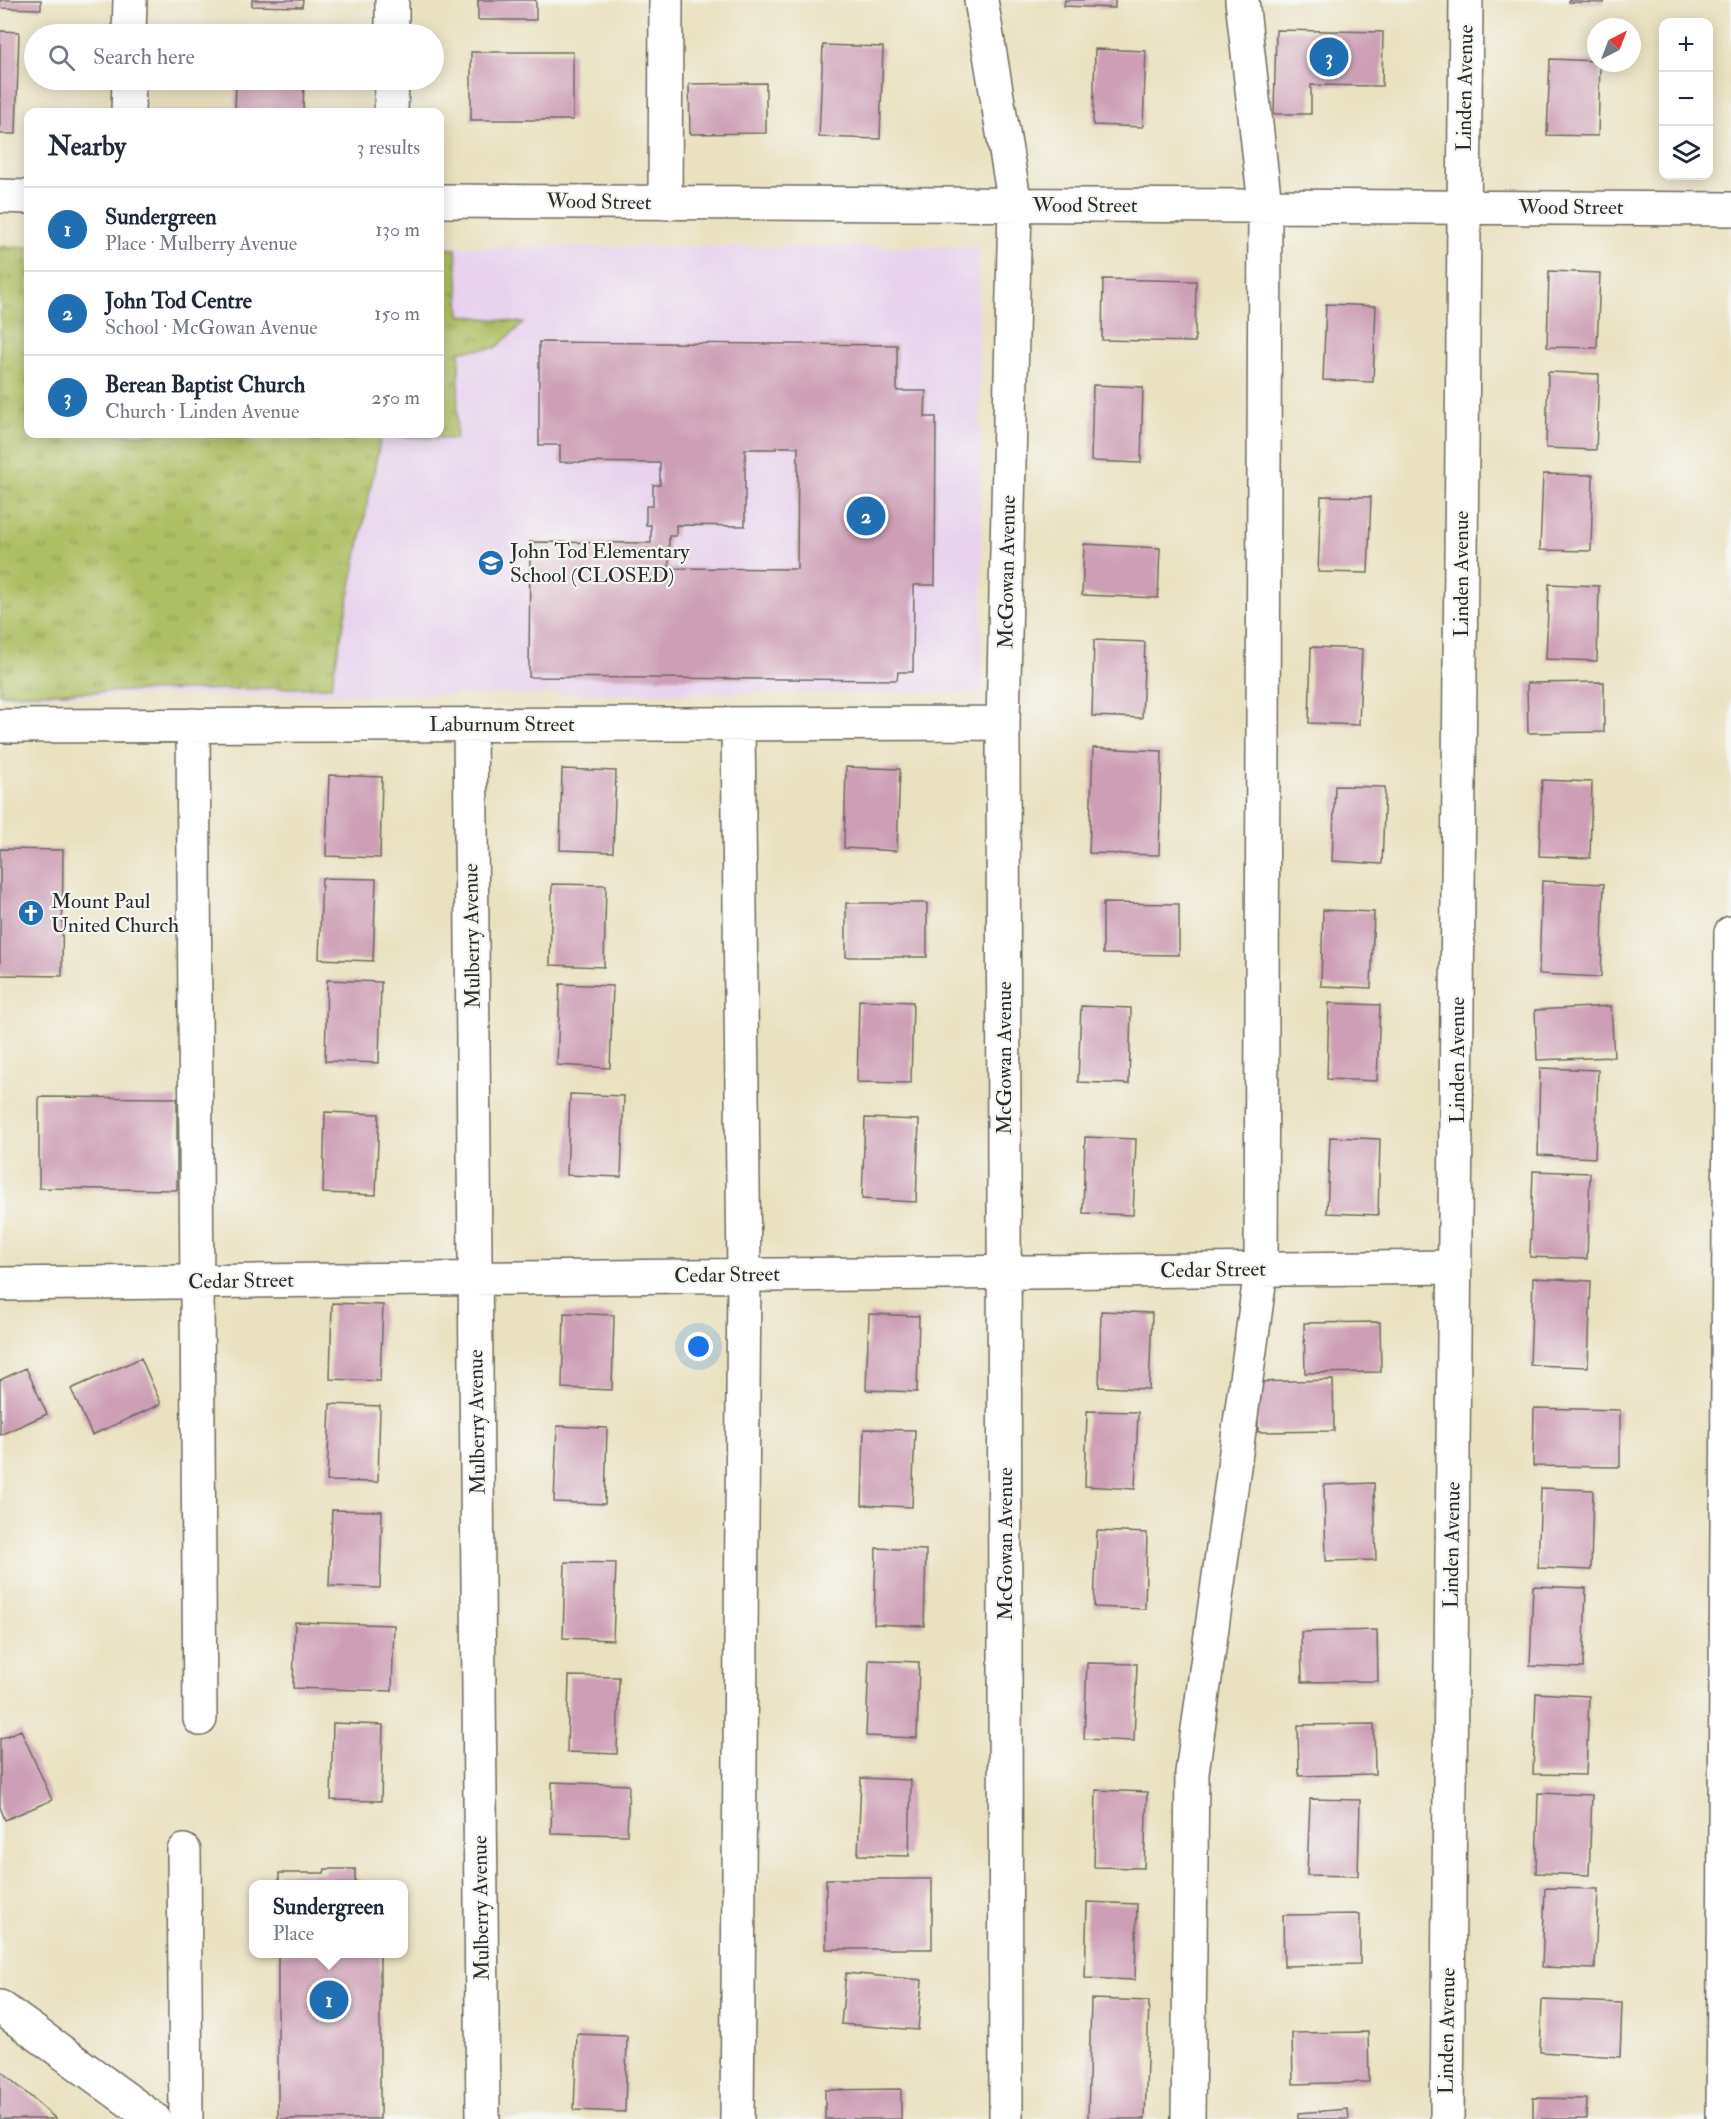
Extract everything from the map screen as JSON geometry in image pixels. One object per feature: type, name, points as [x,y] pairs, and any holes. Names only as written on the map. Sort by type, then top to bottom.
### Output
[{"type":"street","points":[[129,24],[130,0]]},
{"type":"street","points":[[392,0],[392,24]]},
{"type":"street","points":[[665,202],[666,0]]},
{"type":"street","name":"McGowan Avenue","points":[[981,0],[1015,205],[1004,723],[1006,2119]]},
{"type":"street","points":[[1188,2119],[1192,1773],[1261,1270],[1265,205],[1242,0]]},
{"type":"street","name":"Linden Avenue","points":[[1446,2119],[1466,0]]},
{"type":"street","points":[[128,108],[129,90]]},
{"type":"street","points":[[391,108],[392,90]]},
{"type":"street","points":[[0,196],[24,196]]},
{"type":"street","name":"Wood Street","points":[[444,201],[1731,209]]},
{"type":"street","name":"Laburnum Street","points":[[0,726],[1004,723]]},
{"type":"street","name":"Mulberry Avenue","points":[[470,724],[483,2119]]},
{"type":"street","points":[[737,2119],[744,1275],[738,724]]},
{"type":"street","points":[[193,725],[200,1719]]},
{"type":"street","points":[[1723,2119],[1731,933]]},
{"type":"street","name":"Cedar Street","points":[[0,1284],[1455,1267]]},
{"type":"street","points":[[184,1851],[186,2119]]},
{"type":"street","points":[[0,2007],[154,2119]]},
{"type":"shaded area","name":"John Tod Elementary School (CLOSED)","points":[[0,247],[24,247],[24,438],[444,438],[444,247],[979,247],[983,693],[0,696]]},
{"type":"green space","points":[[0,247],[24,247],[24,438],[381,438],[331,687],[0,694]]},
{"type":"green space","points":[[444,249],[456,249],[460,315],[524,323],[495,348],[460,351],[456,439],[431,438],[444,438]]},
{"type":"building","points":[[0,0],[41,0],[41,9],[0,8]]},
{"type":"building","points":[[252,0],[303,0],[302,7],[252,6]]},
{"type":"building","points":[[478,0],[536,0],[536,20],[478,20]]},
{"type":"building","points":[[1065,0],[1115,0],[1115,8],[1064,6]]},
{"type":"building","points":[[1569,0],[1604,0],[1604,3],[1569,2]]},
{"type":"building","points":[[1276,30],[1383,32],[1382,86],[1311,85],[1311,114],[1274,114]]},
{"type":"building","points":[[0,31],[19,32],[16,134],[0,134]]},
{"type":"building","points":[[823,45],[883,47],[880,139],[819,137]]},
{"type":"building","points":[[1095,49],[1146,51],[1143,127],[1093,125]]},
{"type":"building","points":[[471,52],[573,52],[573,120],[471,120]]},
{"type":"building","points":[[1550,59],[1587,61],[1587,72],[1600,72],[1598,136],[1547,135]]},
{"type":"building","points":[[766,83],[766,133],[690,134],[689,84]]},
{"type":"building","points":[[236,90],[304,90],[303,108],[235,108]]},
{"type":"building","points":[[1549,271],[1600,273],[1597,348],[1547,347]]},
{"type":"building","points":[[1103,279],[1196,281],[1195,342],[1102,340]]},
{"type":"building","points":[[1326,304],[1376,306],[1373,382],[1323,380]]},
{"type":"building","points":[[539,342],[897,345],[897,391],[926,391],[925,417],[936,417],[935,585],[914,585],[913,672],[898,672],[897,680],[529,677],[530,542],[651,543],[651,525],[646,525],[646,506],[653,506],[653,485],[660,485],[660,463],[560,462],[560,445],[539,445]],"holes":[[[798,447],[797,569],[669,568],[669,536],[676,536],[676,525],[745,526],[745,449]]]},
{"type":"building","points":[[1548,372],[1599,374],[1596,450],[1546,448]]},
{"type":"building","points":[[1093,385],[1143,387],[1141,463],[1091,461]]},
{"type":"building","points":[[1543,474],[1593,475],[1591,551],[1540,550]]},
{"type":"building","points":[[1321,496],[1371,497],[1368,573],[1318,572]]},
{"type":"building","points":[[1084,544],[1160,548],[1158,598],[1082,595]]},
{"type":"building","points":[[1549,584],[1599,586],[1597,661],[1546,659]]},
{"type":"building","points":[[1094,640],[1145,642],[1142,718],[1092,716]]},
{"type":"building","points":[[1311,647],[1362,649],[1359,725],[1309,723]]},
{"type":"building","points":[[1604,682],[1604,732],[1528,733],[1527,683]]},
{"type":"building","points":[[1093,748],[1162,751],[1159,855],[1089,853]]},
{"type":"building","points":[[846,767],[900,769],[897,851],[844,848]]},
{"type":"building","points":[[562,769],[616,771],[613,852],[560,850]]},
{"type":"building","points":[[329,775],[382,777],[380,858],[326,856]]},
{"type":"building","points":[[1542,780],[1592,782],[1590,858],[1539,856]]},
{"type":"building","points":[[1335,786],[1385,787],[1382,864],[1332,861]]},
{"type":"building","name":"Mount Paul United Church","points":[[0,849],[63,850],[62,976],[0,975]]},
{"type":"building","points":[[322,878],[376,879],[373,961],[319,959]]},
{"type":"building","points":[[1542,881],[1604,884],[1601,977],[1539,974]]},
{"type":"building","points":[[552,884],[606,885],[604,967],[550,965]]},
{"type":"building","points":[[846,903],[927,903],[927,957],[846,957]]},
{"type":"building","points":[[1103,903],[1179,904],[1179,955],[1103,954]]},
{"type":"building","points":[[1323,910],[1374,912],[1371,988],[1321,986]]},
{"type":"building","points":[[327,980],[381,982],[379,1063],[325,1061]]},
{"type":"building","points":[[560,984],[613,986],[610,1068],[557,1065]]},
{"type":"building","points":[[859,1000],[913,1002],[911,1083],[857,1082]]},
{"type":"building","points":[[1329,1003],[1380,1005],[1377,1081],[1327,1079]]},
{"type":"building","points":[[1081,1006],[1131,1008],[1129,1084],[1078,1082]]},
{"type":"building","points":[[1611,1006],[1614,1057],[1537,1060],[1535,1010]]},
{"type":"building","points":[[1540,1068],[1598,1070],[1595,1158],[1538,1155]]},
{"type":"building","points":[[570,1094],[624,1096],[621,1177],[567,1175]]},
{"type":"building","points":[[39,1097],[177,1098],[177,1190],[39,1188]]},
{"type":"building","points":[[325,1112],[379,1114],[376,1195],[323,1193]]},
{"type":"building","points":[[865,1118],[919,1120],[916,1202],[862,1199]]},
{"type":"building","points":[[1085,1137],[1136,1139],[1133,1215],[1083,1213]]},
{"type":"building","points":[[1330,1137],[1380,1139],[1378,1215],[1327,1213]]},
{"type":"building","points":[[1533,1171],[1590,1173],[1587,1259],[1530,1257]]},
{"type":"building","points":[[1533,1278],[1591,1281],[1588,1367],[1530,1365]]},
{"type":"building","points":[[332,1303],[383,1305],[380,1381],[330,1379]]},
{"type":"building","points":[[1101,1311],[1152,1313],[1149,1389],[1099,1387]]},
{"type":"building","points":[[564,1313],[614,1315],[612,1390],[562,1388]]},
{"type":"building","points":[[869,1314],[919,1316],[917,1392],[866,1390]]},
{"type":"building","points":[[1380,1322],[1381,1372],[1305,1373],[1304,1323]]},
{"type":"building","points":[[141,1358],[161,1404],[92,1435],[71,1389]]},
{"type":"building","points":[[26,1368],[47,1414],[0,1435],[0,1380]]},
{"type":"building","points":[[1333,1380],[1334,1431],[1258,1432],[1257,1382]]},
{"type":"building","points":[[330,1404],[380,1406],[378,1482],[327,1481]]},
{"type":"building","points":[[1534,1408],[1620,1410],[1620,1467],[1533,1466]]},
{"type":"building","points":[[1087,1411],[1138,1412],[1135,1489],[1085,1486]]},
{"type":"building","points":[[557,1426],[607,1428],[605,1504],[554,1502]]},
{"type":"building","points":[[864,1429],[915,1430],[912,1507],[862,1505]]},
{"type":"building","points":[[1374,1483],[1376,1560],[1326,1561],[1324,1485]]},
{"type":"building","points":[[1541,1488],[1593,1490],[1591,1570],[1538,1568]]},
{"type":"building","points":[[332,1510],[382,1511],[380,1588],[329,1586]]},
{"type":"building","points":[[1097,1531],[1147,1533],[1145,1609],[1094,1607]]},
{"type":"building","points":[[876,1548],[926,1550],[924,1626],[874,1624]]},
{"type":"building","points":[[565,1562],[616,1563],[613,1640],[563,1638]]},
{"type":"building","points":[[1533,1586],[1586,1588],[1583,1668],[1530,1666]]},
{"type":"building","points":[[295,1622],[394,1625],[392,1691],[293,1688]]},
{"type":"building","points":[[1377,1630],[1378,1681],[1302,1682],[1301,1632]]},
{"type":"building","points":[[869,1660],[919,1662],[917,1738],[866,1736]]},
{"type":"building","points":[[1087,1663],[1137,1664],[1134,1741],[1084,1739]]},
{"type":"building","points":[[569,1676],[619,1677],[617,1754],[567,1752]]},
{"type":"building","points":[[1536,1693],[1589,1696],[1586,1775],[1533,1774]]},
{"type":"building","points":[[333,1723],[383,1725],[381,1801],[331,1800]]},
{"type":"building","points":[[1374,1724],[1375,1774],[1299,1776],[1298,1725]]},
{"type":"building","points":[[21,1730],[52,1800],[5,1820],[0,1807],[0,1739]]},
{"type":"building","points":[[861,1778],[911,1780],[909,1856],[858,1855]]},
{"type":"building","points":[[552,1782],[629,1785],[627,1835],[551,1833]]},
{"type":"building","points":[[1096,1790],[1147,1792],[1144,1868],[1094,1867]]},
{"type":"building","points":[[1538,1793],[1592,1795],[1589,1875],[1536,1873]]},
{"type":"building","points":[[1310,1799],[1360,1800],[1358,1876],[1307,1875]]},
{"type":"building","points":[[325,1869],[355,1869],[355,1880],[279,1880],[279,1873],[324,1873]]},
{"type":"building","points":[[826,1879],[932,1879],[932,1949],[826,1949]]},
{"type":"building","points":[[1545,1888],[1598,1889],[1595,1969],[1542,1967]]},
{"type":"building","points":[[1087,1902],[1137,1904],[1135,1980],[1085,1978]]},
{"type":"building","points":[[1360,1914],[1360,1964],[1284,1966],[1283,1915]]},
{"type":"building","points":[[278,1958],[380,1958],[380,2119],[278,2119]]},
{"type":"building","points":[[846,1973],[922,1980],[918,2030],[841,2024]]},
{"type":"building","points":[[1091,1999],[1149,2001],[1145,2119],[1088,2119]]},
{"type":"building","points":[[1542,2000],[1622,2003],[1620,2057],[1540,2052]]},
{"type":"building","points":[[1368,2032],[1369,2082],[1293,2084],[1292,2033]]},
{"type":"building","points":[[577,2034],[627,2036],[625,2112],[574,2110]]},
{"type":"building","points":[[0,2070],[56,2119],[0,2119]]},
{"type":"building","points":[[901,2089],[901,2119],[825,2119],[825,2090]]},
{"type":"building","points":[[1533,2098],[1587,2099],[1586,2119],[1533,2119]]},
{"type":"building","points":[[1348,2109],[1349,2119],[1298,2119],[1298,2113]]},
{"type":"place","name":"Berean Baptist Church","points":[[1329,57]]},
{"type":"place","name":"John Tod Centre","points":[[866,516]]},
{"type":"place","name":"John Tod Elementary School (CLOSED)","points":[[491,563]]},
{"type":"place","name":"Mount Paul United Church","points":[[31,913]]},
{"type":"place","name":"Sundergreen","points":[[329,2000]]}]
